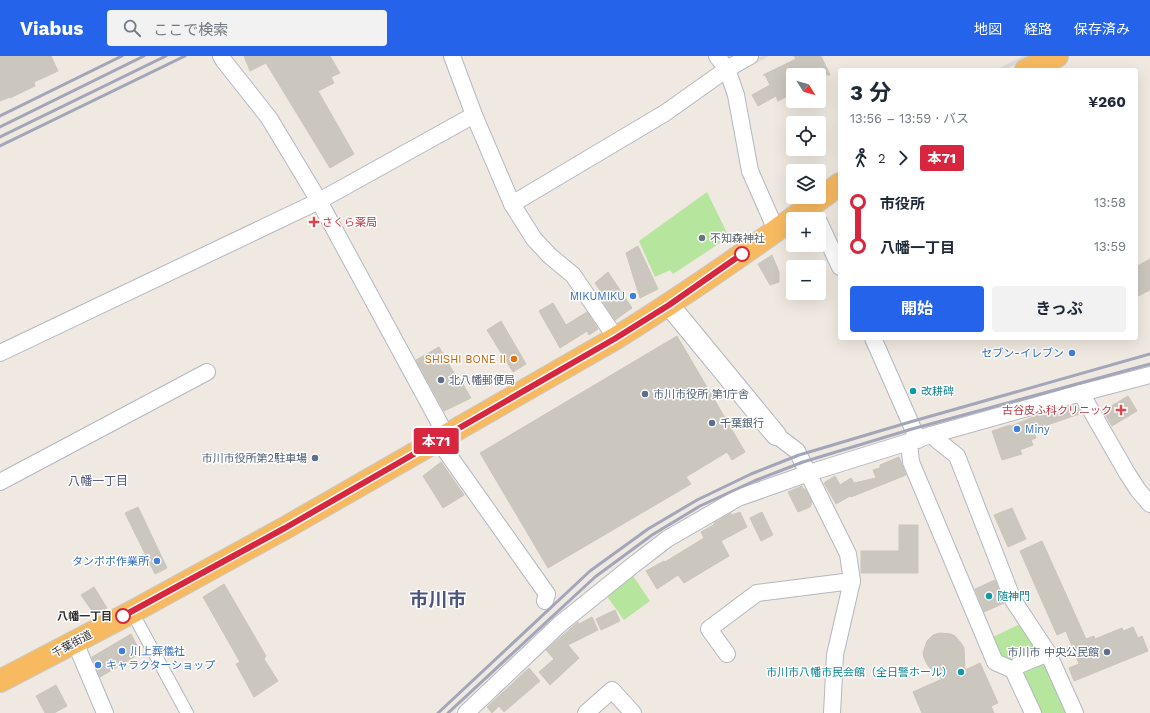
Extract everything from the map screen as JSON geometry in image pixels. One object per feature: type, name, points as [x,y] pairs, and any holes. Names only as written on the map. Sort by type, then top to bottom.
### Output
[{"type":"highway","points":[[1030,68],[1057,56]]},
{"type":"highway","name":"千葉街道","points":[[818,212],[838,187]]},
{"type":"highway","name":"千葉街道","points":[[0,682],[278,532],[616,338],[669,305],[776,230],[786,226]]},
{"type":"street","points":[[221,56],[269,118],[319,201],[442,437],[547,594],[545,601]]},
{"type":"street","points":[[452,56],[474,115],[512,204],[534,239],[550,256],[573,275],[616,338]]},
{"type":"street","points":[[718,56],[727,69],[736,95],[750,171],[776,230]]},
{"type":"street","points":[[512,204],[665,114],[727,69],[749,56]]},
{"type":"street","points":[[0,353],[319,201],[474,115]]},
{"type":"street","points":[[826,237],[838,263]]},
{"type":"street","points":[[669,305],[776,435],[797,451],[848,554],[852,581],[834,655],[832,713]]},
{"type":"street","points":[[875,340],[920,440],[957,456],[1013,600],[1048,653],[1075,713]]},
{"type":"street","points":[[0,482],[207,372]]},
{"type":"street","points":[[466,713],[560,624],[667,539],[738,498],[809,473],[1081,393],[1150,375]]},
{"type":"street","points":[[1081,393],[1127,473],[1138,490],[1150,504]]},
{"type":"street","points":[[920,440],[911,462],[995,662],[1013,670],[1033,713]]},
{"type":"street","points":[[726,654],[709,629],[757,593],[852,581]]},
{"type":"street","points":[[132,612],[187,713]]},
{"type":"street","points":[[75,642],[105,713]]},
{"type":"street","points":[[1013,670],[1019,665],[1048,653]]},
{"type":"street","points":[[586,713],[612,690],[633,713]]},
{"type":"green space","points":[[707,192],[729,237],[673,274],[670,270],[655,277],[639,241]]},
{"type":"green space","points":[[631,573],[650,601],[624,620],[604,592]]},
{"type":"green space","points":[[1024,622],[1070,713],[1037,713],[1002,669],[993,637]]},
{"type":"shaded area","points":[[762,56],[769,56],[737,74],[736,73]]},
{"type":"shaded area","points":[[1023,56],[1033,56],[1008,68],[999,68]]},
{"type":"building","points":[[0,56],[51,56],[58,71],[34,82],[35,86],[0,101]]},
{"type":"building","points":[[244,56],[330,56],[340,73],[331,77],[334,83],[318,91],[354,154],[330,168],[266,63],[250,71]]},
{"type":"building","points":[[794,56],[821,56],[830,75],[826,75],[826,68],[786,68],[786,97],[778,101],[776,96],[758,106],[752,95],[770,85],[765,75],[763,75],[796,59]]},
{"type":"building","points":[[638,246],[658,289],[640,298],[626,253]]},
{"type":"building","points":[[772,255],[779,272],[779,282],[770,285],[758,264]]},
{"type":"building","points":[[1150,259],[1150,290],[1138,296],[1138,266]]},
{"type":"building","points":[[608,272],[632,308],[615,320],[598,294],[601,292],[595,283]]},
{"type":"building","points":[[553,303],[566,325],[587,312],[598,329],[589,335],[587,331],[560,348],[539,311]]},
{"type":"building","points":[[501,321],[526,364],[513,372],[487,330]]},
{"type":"building","name":"市川市役所 第1庁舎","points":[[677,336],[745,452],[732,460],[727,452],[686,477],[691,484],[548,568],[480,453]]},
{"type":"building","points":[[439,347],[458,380],[460,379],[471,398],[444,411],[416,360]]},
{"type":"building","points":[[1128,396],[1137,411],[1112,426],[1103,411]]},
{"type":"building","points":[[1076,404],[1082,413],[1033,430],[1036,438],[1031,440],[1033,445],[1020,450],[1022,454],[1002,460],[992,431]]},
{"type":"building","points":[[899,457],[906,475],[851,497],[850,496],[836,504],[824,483],[835,476],[840,485],[851,478],[854,483],[876,478],[873,470],[880,468],[880,465]]},
{"type":"building","points":[[441,462],[464,495],[443,508],[423,476]]},
{"type":"building","points":[[802,486],[812,502],[810,507],[798,512],[788,492]]},
{"type":"building","points":[[138,507],[167,568],[155,574],[125,513]]},
{"type":"building","points":[[1012,508],[1026,539],[1008,547],[994,515]]},
{"type":"building","points":[[740,512],[747,527],[721,541],[729,556],[684,583],[678,575],[657,589],[646,571],[664,561],[665,562],[704,538],[701,532],[715,524],[714,523],[731,513],[732,515]]},
{"type":"building","points":[[762,512],[773,535],[761,541],[750,518]]},
{"type":"building","points":[[899,525],[918,525],[918,573],[861,573],[861,551],[899,551]]},
{"type":"building","points":[[1042,541],[1086,639],[1094,636],[1095,639],[1122,628],[1123,631],[1133,627],[1138,638],[1142,636],[1148,651],[1074,681],[1069,668],[1079,664],[1066,631],[1057,635],[1020,551]]},
{"type":"building","name":"随神門","points":[[995,580],[1004,603],[984,612],[975,589]]},
{"type":"building","points":[[224,584],[266,656],[264,659],[278,681],[254,697],[236,664],[240,662],[203,597]]},
{"type":"building","points":[[94,587],[107,608],[95,615],[81,595]]},
{"type":"building","points":[[615,610],[620,621],[601,630],[596,619]]},
{"type":"building","points":[[592,617],[598,630],[568,645],[579,658],[550,685],[539,672],[554,659],[546,650],[578,622],[579,624]]},
{"type":"building","name":"市川市八幡市民会館（全日警ホール）","points":[[940,633],[951,634],[961,643],[964,648],[965,670],[980,663],[998,703],[991,706],[994,713],[922,713],[913,692],[942,679],[928,666],[923,653],[927,641],[933,635]]},
{"type":"building","points":[[131,634],[141,653],[100,677],[92,657]]},
{"type":"building","points":[[529,668],[540,681],[504,712],[499,706],[492,713],[487,707]]},
{"type":"building","points":[[56,685],[67,706],[54,713],[45,713],[36,696]]},
{"type":"railway","points":[[0,116],[122,56]]},
{"type":"railway","points":[[0,127],[144,56]]},
{"type":"railway","points":[[0,137],[166,56]]},
{"type":"railway","points":[[0,146],[185,56]]},
{"type":"railway","points":[[438,713],[590,571],[648,529],[697,500],[751,474],[799,455],[1150,354]]},
{"type":"railway","points":[[448,713],[595,577],[652,535],[700,506],[754,481],[803,462],[912,429],[1150,364]]},
{"type":"bus line","name":"本71","points":[[123,616],[285,528],[616,338],[669,305],[742,254]]},
{"type":"place","name":"さくら薬局","points":[[314,222]]},
{"type":"place","name":"不知森神社","points":[[702,238]]},
{"type":"place","name":"MIKUMIKU","points":[[633,296]]},
{"type":"place","name":"セブン-イレブン","points":[[1072,353]]},
{"type":"place","name":"SHISHI BONE II","points":[[514,359]]},
{"type":"place","name":"北八幡郵便局","points":[[441,380]]},
{"type":"place","name":"改耕碑","points":[[913,391]]},
{"type":"place","name":"市川市役所 第1庁舎","points":[[645,394]]},
{"type":"place","name":"古谷皮ふ科クリニック","points":[[1121,410]]},
{"type":"place","name":"千葉銀行","points":[[712,423]]},
{"type":"place","name":"Miny","points":[[1017,429]]},
{"type":"place","name":"市川市役所第2駐車場","points":[[315,458]]},
{"type":"place","name":"タンポポ作業所","points":[[157,561]]},
{"type":"place","name":"随神門","points":[[989,596]]},
{"type":"place","name":"八幡一丁目","points":[[123,616]]},
{"type":"place","name":"川上葬儀社","points":[[122,651]]},
{"type":"place","name":"市川市 中央公民館","points":[[1107,652]]},
{"type":"place","name":"キャラクターショップ","points":[[98,665]]},
{"type":"place","name":"市川市八幡市民会館（全日警ホール）","points":[[961,672]]},
{"type":"district","name":"八幡一丁目","points":[[98,481]]},
{"type":"district","name":"市川市","points":[[438,599]]}]
